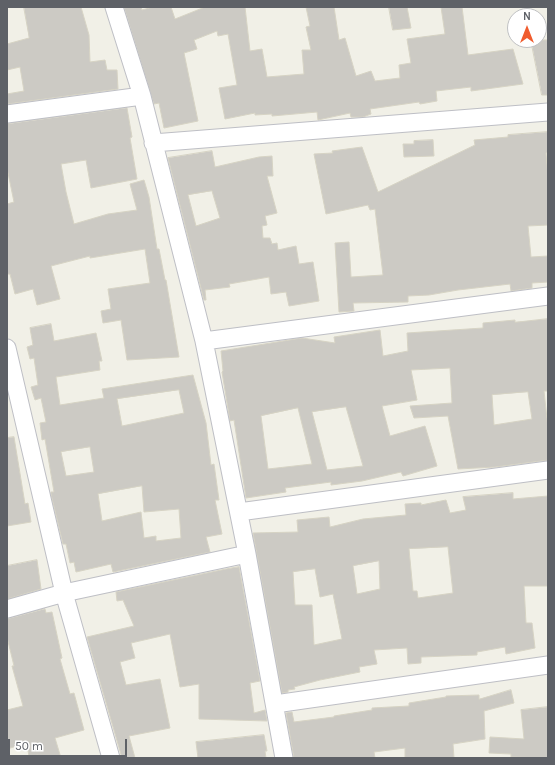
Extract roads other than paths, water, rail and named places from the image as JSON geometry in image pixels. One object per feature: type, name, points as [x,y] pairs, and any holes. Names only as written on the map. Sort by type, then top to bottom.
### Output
[{"type":"street","points":[[114,7],[142,96],[204,340],[239,512],[284,758]]},
{"type":"street","points":[[7,114],[142,96]]},
{"type":"street","points":[[153,143],[548,112]]},
{"type":"street","points":[[204,340],[548,296]]},
{"type":"street","points":[[7,348],[64,593],[111,758]]},
{"type":"street","points":[[239,512],[548,470]]},
{"type":"street","points":[[7,609],[64,593],[247,554]]},
{"type":"street","points":[[275,704],[548,665]]}]
